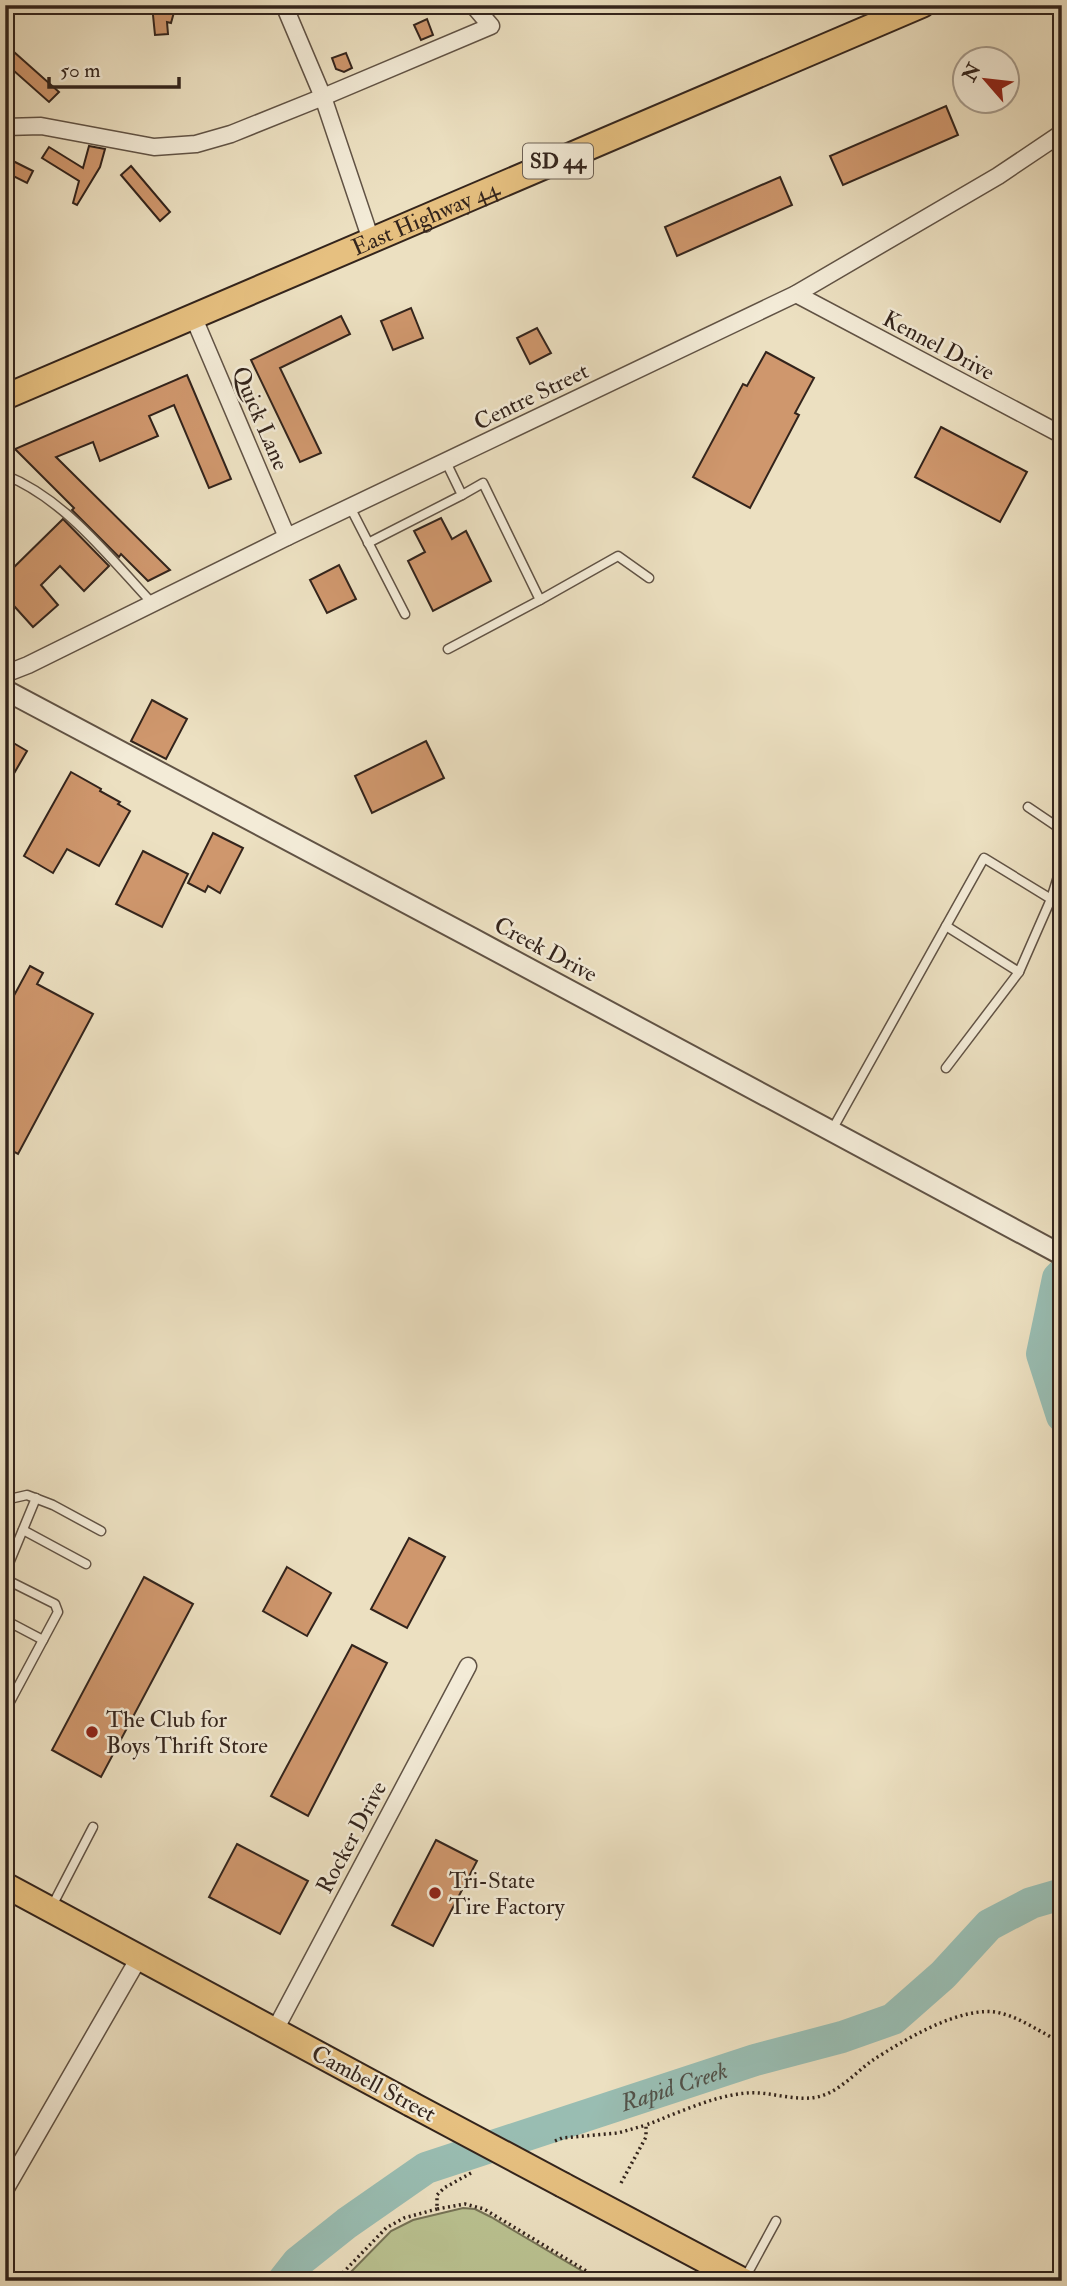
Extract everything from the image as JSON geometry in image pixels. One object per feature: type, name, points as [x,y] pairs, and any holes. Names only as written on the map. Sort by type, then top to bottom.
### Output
[{"type":"main road","name":"East Highway 44","points":[[5,397],[371,240],[878,14],[922,5]]},
{"type":"main road","name":"Cambell Street","points":[[5,1885],[743,2281]]},
{"type":"street","points":[[284,5],[323,97],[371,240]]},
{"type":"street","points":[[5,127],[52,128],[154,147],[196,144],[232,134],[491,26],[473,5]]},
{"type":"street","name":"Centre Street","points":[[5,674],[796,294],[998,176],[1062,133]]},
{"type":"street","name":"Kennel Drive","points":[[796,294],[1062,435]]},
{"type":"street","name":"Quick Lane","points":[[193,316],[287,537]]},
{"type":"street","name":"Creek Drive","points":[[5,690],[1054,1251]]},
{"type":"street","name":"Rocker Drive","points":[[275,2029],[468,1666]]},
{"type":"street","points":[[5,2190],[140,1956]]},
{"type":"lane","points":[[446,462],[462,495]]},
{"type":"lane","points":[[5,475],[24,483],[59,508],[153,603]]},
{"type":"lane","points":[[368,543],[483,483],[540,600]]},
{"type":"lane","points":[[350,507],[405,614]]},
{"type":"lane","points":[[448,649],[618,556],[649,578]]},
{"type":"lane","points":[[1028,807],[1062,830]]},
{"type":"lane","points":[[832,1130],[984,858],[1051,899]]},
{"type":"lane","points":[[946,1068],[1019,972],[1051,899],[1062,864]]},
{"type":"lane","points":[[946,926],[1019,972]]},
{"type":"lane","points":[[5,1500],[27,1495],[53,1505],[101,1531]]},
{"type":"lane","points":[[5,1573],[36,1498]]},
{"type":"lane","points":[[23,1530],[86,1564]]},
{"type":"lane","points":[[5,1579],[55,1604],[58,1612],[5,1712]]},
{"type":"lane","points":[[7,1624],[43,1640]]},
{"type":"lane","points":[[50,1909],[93,1827]]},
{"type":"lane","points":[[743,2281],[776,2221]]},
{"type":"path","points":[[555,2141],[618,2133],[733,2096],[760,2094],[813,2098],[825,2095],[881,2056],[957,2015],[970,2012],[1000,2012],[1062,2043]]},
{"type":"path","points":[[621,2183],[646,2137],[646,2125]]},
{"type":"path","points":[[437,2209],[437,2195],[471,2173]]},
{"type":"path","points":[[335,2281],[386,2228],[404,2218],[465,2204],[485,2209],[603,2281]]},
{"type":"green space","points":[[463,2208],[475,2209],[491,2217],[599,2281],[342,2281],[391,2231],[413,2220]]},
{"type":"building","points":[[152,5],[176,5],[171,23],[167,22],[168,34],[155,35]]},
{"type":"building","points":[[427,19],[433,35],[421,40],[414,25]]},
{"type":"building","points":[[14,52],[59,92],[49,102],[5,63]]},
{"type":"building","points":[[346,53],[352,68],[344,72],[336,69],[332,58]]},
{"type":"building","points":[[946,106],[958,135],[843,185],[830,156]]},
{"type":"building","points":[[89,146],[105,149],[100,167],[77,205],[73,203],[79,181],[42,158],[49,147],[83,168]]},
{"type":"building","points":[[5,157],[33,171],[27,183],[5,172]]},
{"type":"building","points":[[131,166],[170,212],[160,221],[121,175]]},
{"type":"building","points":[[780,177],[792,205],[677,256],[665,227]]},
{"type":"building","points":[[411,308],[423,338],[393,350],[381,321]]},
{"type":"building","points":[[341,316],[350,334],[280,368],[321,453],[300,462],[251,360]]},
{"type":"building","points":[[537,328],[551,353],[530,364],[517,338]]},
{"type":"building","points":[[766,352],[814,378],[795,413],[799,415],[750,508],[693,477],[743,384],[747,386]]},
{"type":"building","points":[[187,375],[231,479],[209,488],[174,405],[149,416],[158,436],[100,461],[93,442],[56,457],[170,570],[148,581],[121,554],[119,557],[15,449]]},
{"type":"building","points":[[941,427],[1027,472],[1000,522],[915,477]]},
{"type":"building","points":[[441,518],[452,539],[466,531],[491,581],[433,611],[408,561],[425,552],[414,531]]},
{"type":"building","points":[[63,519],[109,566],[84,591],[60,566],[41,585],[58,605],[33,627],[5,596],[5,576]]},
{"type":"building","points":[[339,565],[356,599],[327,613],[310,580]]},
{"type":"building","points":[[152,700],[187,719],[166,759],[131,741]]},
{"type":"building","points":[[5,738],[27,751],[5,789]]},
{"type":"building","points":[[426,741],[444,778],[372,813],[355,776]]},
{"type":"building","points":[[71,772],[101,789],[100,791],[130,811],[99,866],[67,849],[53,873],[24,856]]},
{"type":"building","points":[[213,833],[243,848],[220,893],[208,886],[205,892],[188,883]]},
{"type":"building","points":[[143,851],[188,874],[162,927],[116,904]]},
{"type":"building","points":[[30,966],[43,973],[37,984],[93,1014],[18,1154],[5,1147],[5,1012]]},
{"type":"building","points":[[409,1538],[445,1557],[407,1628],[371,1609]]},
{"type":"building","points":[[287,1567],[331,1593],[307,1636],[263,1611]]},
{"type":"building","points":[[144,1577],[193,1604],[101,1777],[52,1750]]},
{"type":"building","points":[[352,1645],[387,1663],[308,1816],[271,1796]]},
{"type":"building","name":"Tri-State Tire Factory","points":[[436,1840],[477,1861],[433,1946],[392,1925]]},
{"type":"building","points":[[237,1844],[308,1881],[280,1934],[209,1897]]},
{"type":"waterway","name":"Rapid Creek","points":[[1062,1274],[1058,1278],[1042,1354],[1062,1416]]},
{"type":"waterway","name":"Rapid Creek","points":[[283,2281],[298,2262],[347,2223],[426,2168],[755,2060],[842,2037],[893,2019],[943,1975],[989,1925],[1031,1903],[1062,1894]]},
{"type":"place","name":"The Club for Boys Thrift Store","points":[[92,1732]]},
{"type":"place","name":"Tri-State Tire Factory","points":[[435,1893]]}]
